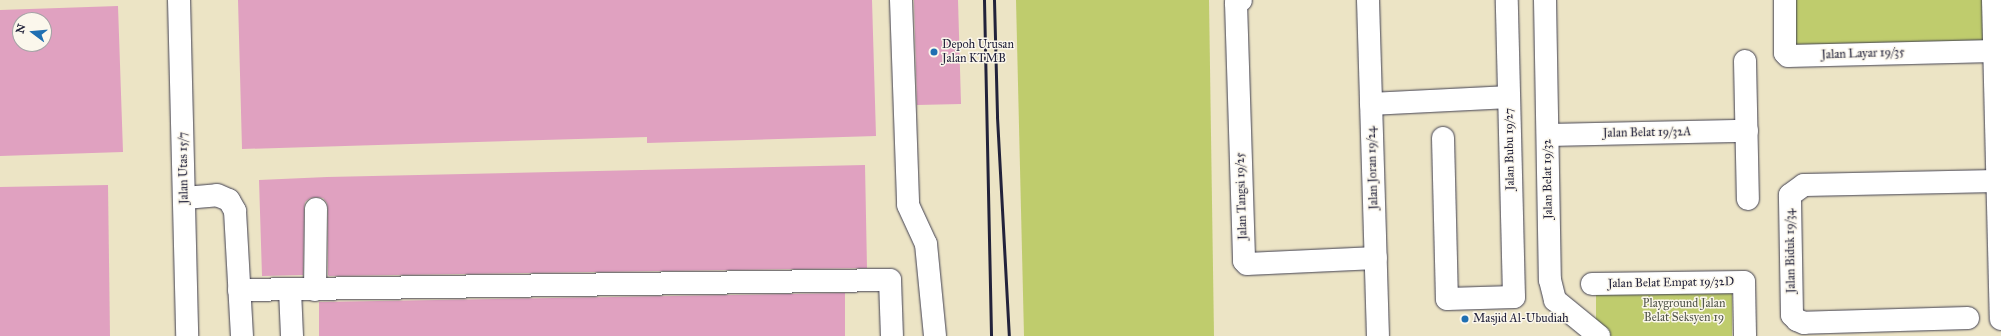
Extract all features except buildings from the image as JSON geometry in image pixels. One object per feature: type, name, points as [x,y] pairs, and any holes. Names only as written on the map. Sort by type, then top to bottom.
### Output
[{"type":"street","name":"Jalan Utas 15/7","points":[[179,0],[185,198],[187,336]]},
{"type":"street","points":[[902,0],[908,205],[926,244],[935,336]]},
{"type":"street","name":"Jalan Tangsi 19/25","points":[[1241,0],[1236,3],[1244,261],[1247,264],[1376,258]]},
{"type":"street","name":"Jalan Joran 19/24","points":[[1368,0],[1378,336]]},
{"type":"street","name":"Jalan Bubu 19/27","points":[[1443,138],[1447,299],[1514,297],[1506,0]]},
{"type":"street","name":"Jalan Belat 19/32","points":[[1545,0],[1550,280],[1555,300],[1599,336]]},
{"type":"street","name":"Jalan Layar 19/35","points":[[1785,0],[1785,53],[1788,56],[1994,51]]},
{"type":"street","points":[[1993,0],[1994,51],[1999,118],[1998,181],[2001,319]]},
{"type":"street","points":[[1745,61],[1748,199]]},
{"type":"street","points":[[1371,104],[1509,98]]},
{"type":"street","name":"Jalan Belat 19/32A","points":[[1548,135],[1747,131]]},
{"type":"street","name":"Jalan Biduk 19/34","points":[[1968,318],[1804,323],[1797,320],[1792,315],[1790,195],[1804,185],[1998,181]]},
{"type":"street","points":[[185,198],[217,196],[229,200],[235,211],[242,336]]},
{"type":"street","points":[[315,290],[316,209]]},
{"type":"street","points":[[239,290],[890,280],[892,336]]},
{"type":"street","name":"Jalan Belat Empat 19/32D","points":[[1592,284],[1744,282],[1745,336]]},
{"type":"street","points":[[290,290],[292,336]]},
{"type":"green space","points":[[1016,0],[1209,0],[1214,336],[1024,336]]},
{"type":"green space","points":[[1795,0],[1985,0],[1987,42],[1795,48]]},
{"type":"green space","name":"Playground Jalan Belat Seksyen 19","points":[[1732,285],[1732,336],[1608,336],[1596,327],[1596,287]]},
{"type":"railway","points":[[984,0],[991,336]]},
{"type":"railway","points":[[994,0],[997,117],[1009,336]]},
{"type":"place","name":"Depoh Urusan Jalan KTMB","points":[[934,52]]},
{"type":"place","name":"Masjid Al-Ubudiah","points":[[1465,319]]}]
